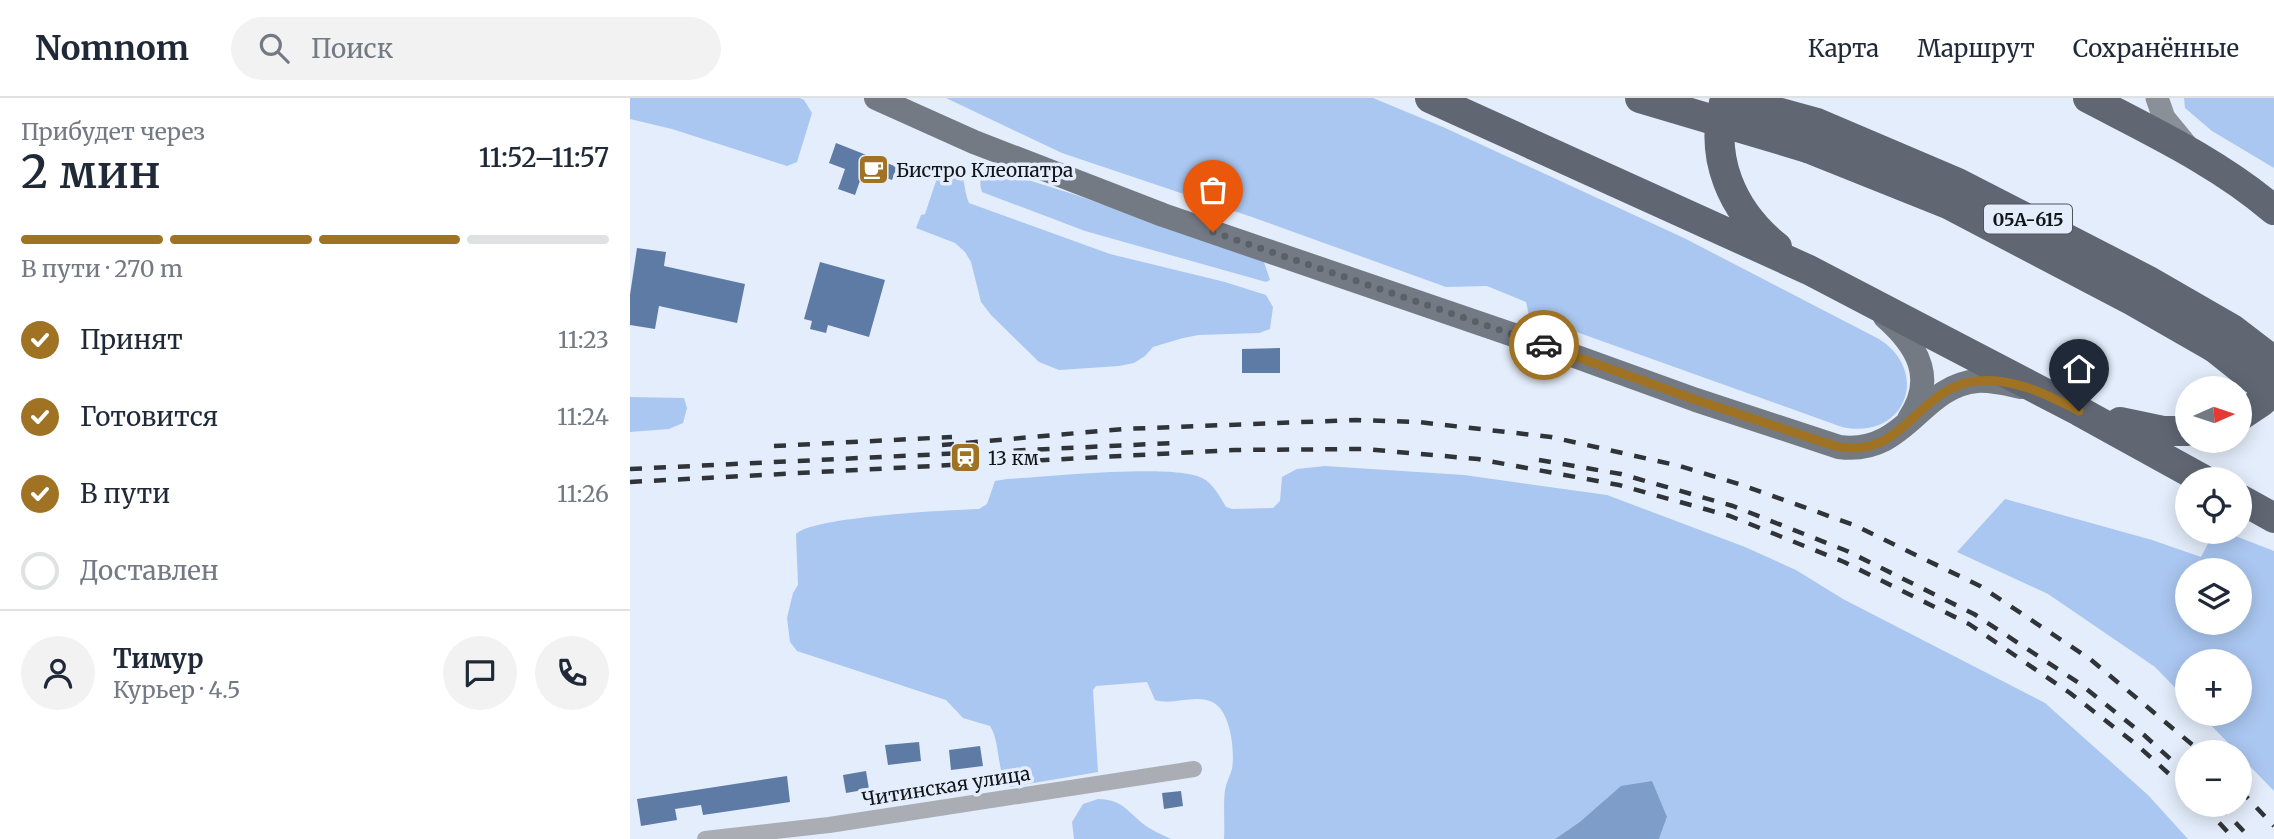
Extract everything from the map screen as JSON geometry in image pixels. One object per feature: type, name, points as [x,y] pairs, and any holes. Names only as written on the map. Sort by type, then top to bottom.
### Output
[{"type":"highway","points":[[1430,98],[1809,270],[2180,467]]},
{"type":"highway","name":"05А-615","points":[[1640,98],[1813,136]]},
{"type":"highway","points":[[1726,98],[1720,126],[1720,149],[1732,194],[1743,214],[1758,232],[1809,270]]},
{"type":"highway","name":"05А-615","points":[[1726,98],[1813,136],[2133,301],[2274,361]]},
{"type":"highway","points":[[2088,98],[2194,153],[2247,187],[2274,210]]},
{"type":"highway","name":"05А-615","points":[[2224,339],[2274,392]]},
{"type":"highway","points":[[2252,408],[2274,392]]},
{"type":"highway","points":[[2079,411],[2175,431]]},
{"type":"highway","points":[[2252,505],[2274,517]]},
{"type":"main road","points":[[876,98],[974,142],[1163,215],[1829,444],[1850,449],[1871,446],[1891,437],[1951,389],[1976,381],[2040,391]]},
{"type":"main road","points":[[2158,98],[2164,118],[2194,153]]},
{"type":"main road","points":[[1866,300],[1903,332],[1919,360],[1920,393],[1907,423]]},
{"type":"street","name":"Читинская улица","points":[[705,839],[829,825],[1194,769]]},
{"type":"shaded area","points":[[630,98],[800,98],[812,113],[797,162],[787,166],[672,129],[630,119]]},
{"type":"shaded area","points":[[946,98],[1373,98],[1443,127],[1684,238],[1879,339],[1895,353],[1904,369],[1907,385],[1904,401],[1895,414],[1881,424],[1864,429],[1842,427],[1529,315],[1526,302],[1487,286],[1446,287],[1252,217],[1062,153]]},
{"type":"shaded area","points":[[2184,98],[2274,98],[2274,168],[2212,131],[2185,108]]},
{"type":"shaded area","points":[[947,164],[962,175],[969,203],[1110,254],[1225,282],[1266,295],[1273,307],[1270,329],[1259,333],[1183,338],[1153,347],[1134,363],[1119,366],[1059,370],[1039,362],[981,302],[971,262],[965,252],[955,243],[916,228],[921,215],[925,214],[941,166]]},
{"type":"shaded area","points":[[993,169],[1076,195],[1264,262],[1270,280],[1266,282],[1085,231],[982,192],[982,177]]},
{"type":"shaded area","points":[[630,397],[684,398],[687,408],[683,423],[669,429],[630,432]]},
{"type":"shaded area","points":[[1325,466],[1464,475],[1607,495],[1745,547],[1796,570],[1843,599],[2045,703],[2148,795],[2188,839],[1659,839],[1667,817],[1581,821],[1555,839],[1224,839],[1225,790],[1232,769],[1233,753],[1228,724],[1220,708],[1214,703],[1200,699],[1169,702],[1155,700],[1147,682],[1096,686],[1093,690],[1098,772],[1010,787],[1003,775],[990,726],[963,718],[946,700],[797,651],[790,642],[787,618],[793,593],[798,585],[796,534],[807,528],[853,519],[979,509],[987,504],[995,481],[1108,472],[1187,474],[1210,483],[1226,507],[1273,508],[1280,501],[1282,477],[1297,469]]},
{"type":"shaded area","points":[[2005,499],[2152,540],[2201,557],[2208,544],[2252,542],[2274,551],[2274,791],[2252,768],[2252,740],[2225,740],[2212,726],[2252,726],[2252,649],[2175,649],[2175,688],[2155,667],[2048,594],[1957,552]]},
{"type":"shaded area","points":[[1652,781],[1667,817],[1659,839],[1555,839],[1581,821],[1621,786]]},
{"type":"shaded area","points":[[1098,799],[1119,804],[1146,826],[1171,839],[1074,839],[1072,822],[1083,804]]},
{"type":"building","points":[[836,143],[897,167],[892,180],[881,176],[879,181],[862,175],[855,195],[838,189],[845,169],[829,163]]},
{"type":"building","points":[[637,248],[666,252],[664,266],[745,284],[737,323],[659,306],[655,329],[630,325],[630,295]]},
{"type":"building","points":[[820,262],[885,280],[869,337],[828,325],[826,333],[810,329],[812,321],[804,319]]},
{"type":"building","points":[[1280,348],[1280,373],[1242,373],[1242,349]]},
{"type":"building","points":[[919,742],[921,761],[888,765],[885,745]]},
{"type":"building","points":[[980,746],[983,766],[951,770],[949,750]]},
{"type":"building","points":[[866,771],[869,789],[846,793],[843,775]]},
{"type":"building","points":[[787,776],[790,802],[703,815],[701,805],[675,809],[677,820],[641,826],[637,799]]},
{"type":"building","points":[[1181,791],[1183,806],[1164,809],[1162,793]]},
{"type":"railway","points":[[942,445],[1123,429],[1356,420],[1418,422],[1551,437],[1680,466],[1854,525],[1980,586],[2090,659],[2187,740]]},
{"type":"railway","points":[[774,446],[952,437]]},
{"type":"railway","points":[[630,469],[1173,443]]},
{"type":"railway","points":[[630,482],[1234,450],[1364,449],[1478,459],[1619,485],[1730,516],[1844,562],[1969,624],[2070,693],[2137,745],[2175,779]]},
{"type":"railway","points":[[1539,460],[1621,474],[1733,506],[1847,551],[1974,614],[2079,683],[2175,763]]},
{"type":"railway","points":[[2252,803],[2274,826]]},
{"type":"railway","points":[[2214,817],[2234,839]]},
{"type":"railway","points":[[2230,817],[2251,839]]},
{"type":"way so far","points":[[1213,232],[1544,345]]},
{"type":"place","name":"Бистро Клеопатра","points":[[873,170]]},
{"type":"place","name":"13 км","points":[[965,458]]},
{"type":"route","points":[[1544,345],[1696,400],[1850,449],[1881,443],[1951,389],[1976,381],[2040,391],[2079,411]]}]
